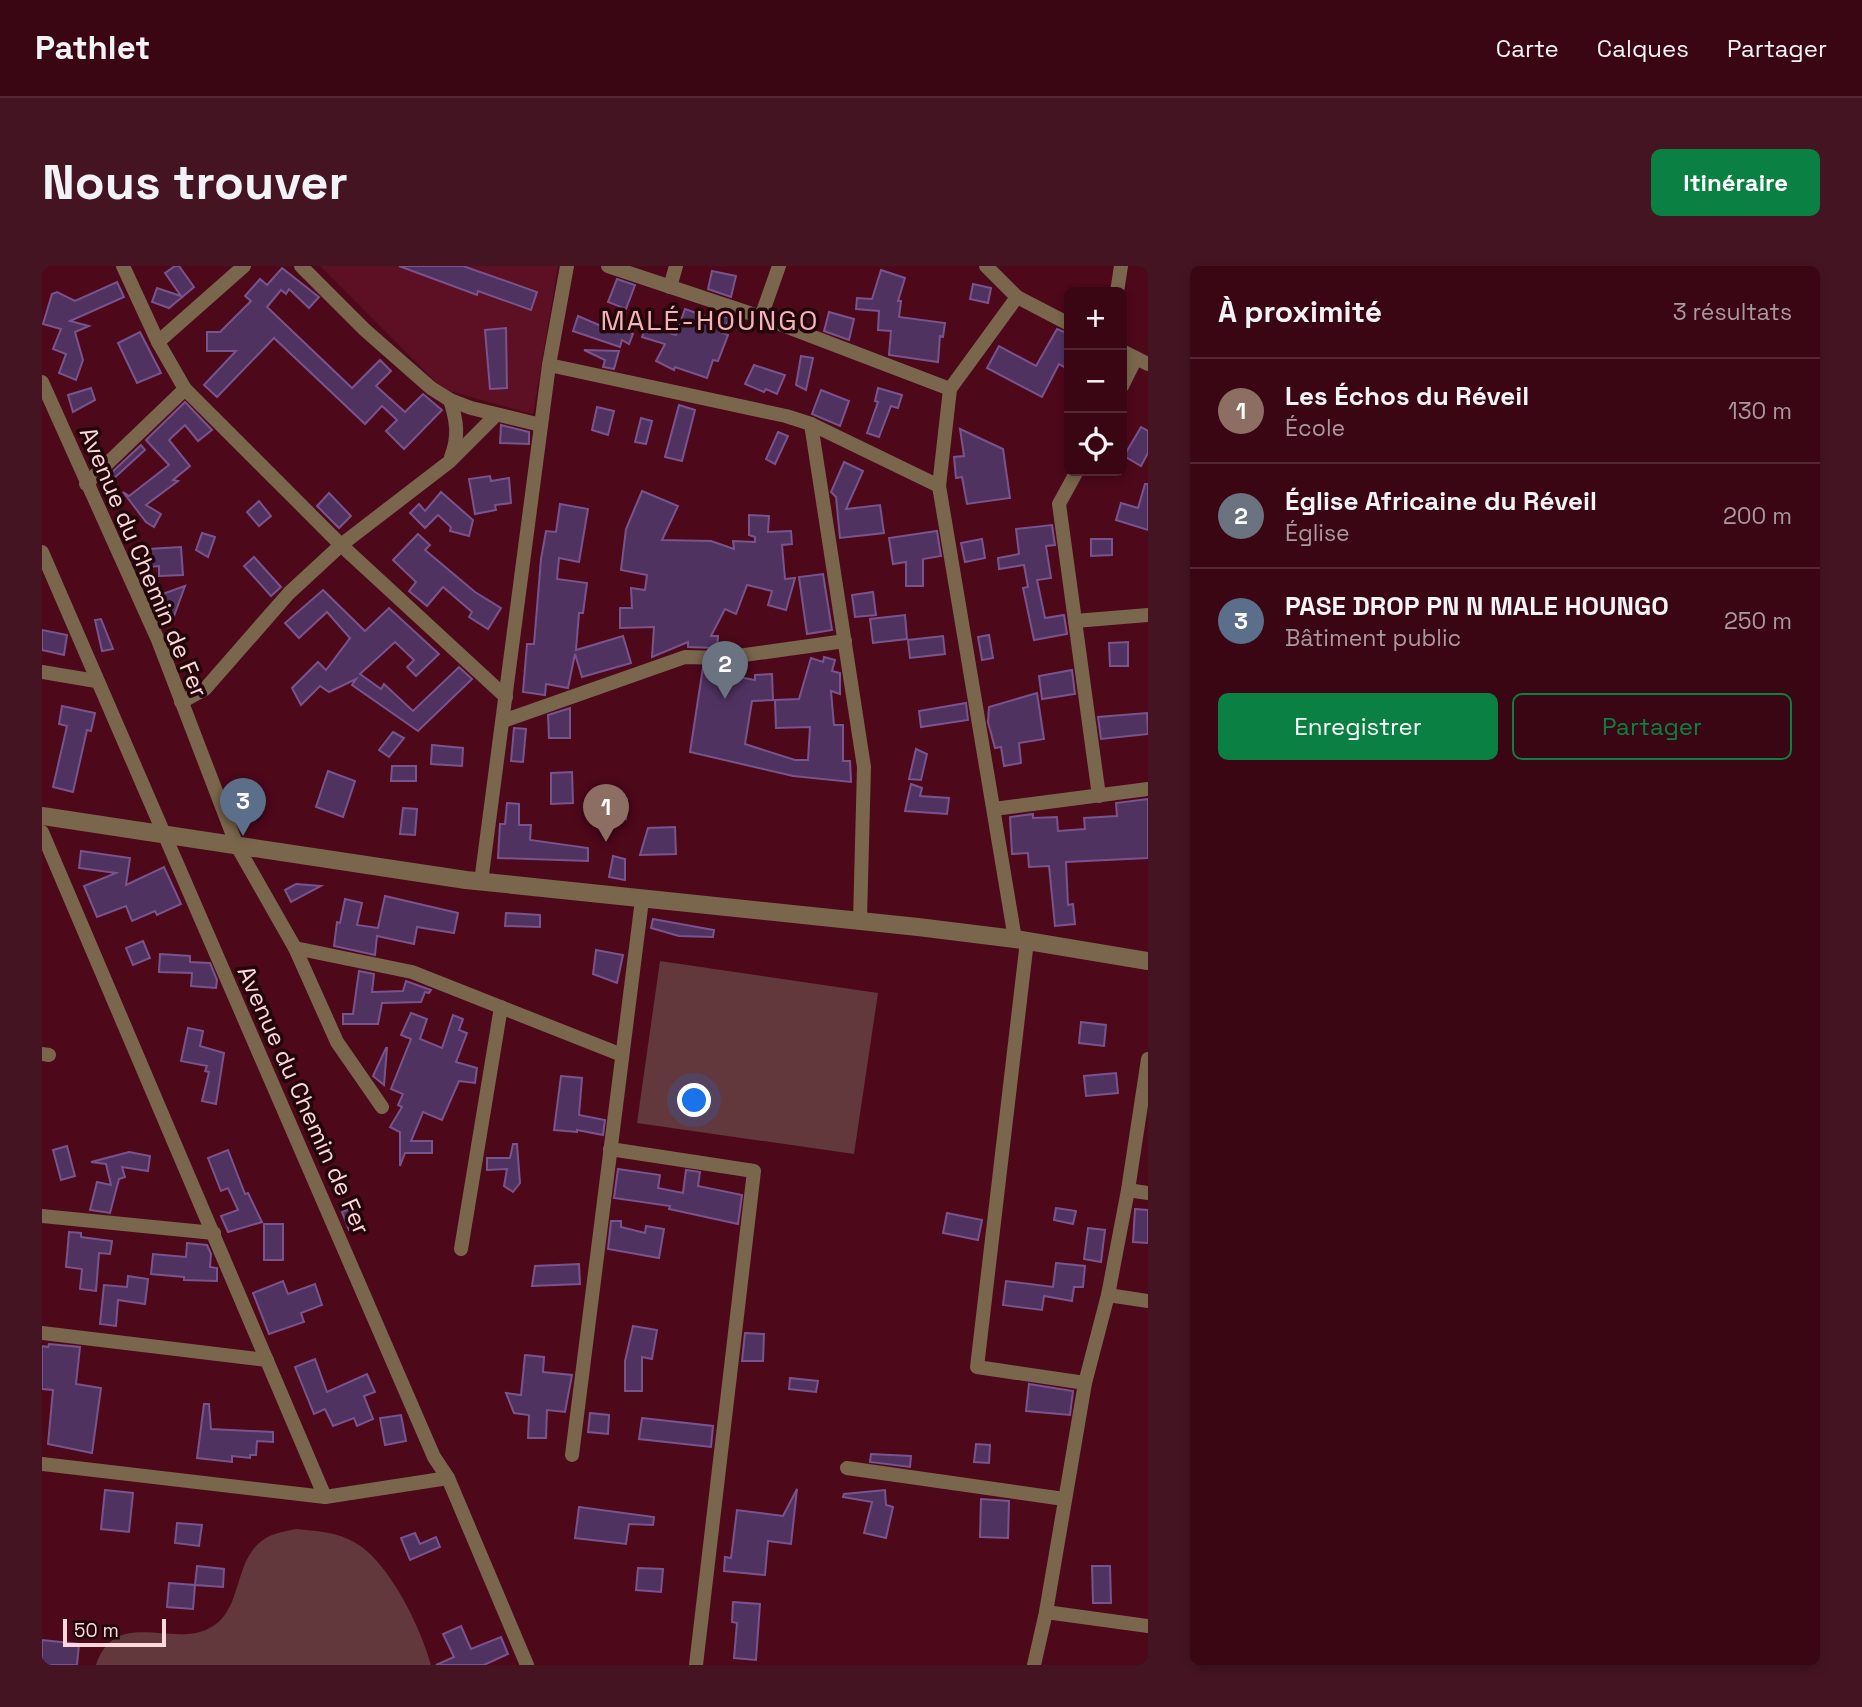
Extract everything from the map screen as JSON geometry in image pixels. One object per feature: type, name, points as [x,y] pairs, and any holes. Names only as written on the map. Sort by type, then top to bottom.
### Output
[{"type":"street","points":[[123,266],[158,342],[185,389],[341,545],[506,697]]},
{"type":"street","points":[[158,342],[244,266]]},
{"type":"street","points":[[301,266],[365,330],[431,388],[450,400],[495,416],[541,425]]},
{"type":"street","points":[[481,882],[549,365],[567,266]]},
{"type":"street","points":[[608,266],[761,317],[950,389]]},
{"type":"street","points":[[670,286],[676,266]]},
{"type":"street","points":[[761,317],[779,266]]},
{"type":"street","points":[[986,266],[1001,272],[1017,296],[1064,321]]},
{"type":"street","points":[[1118,287],[1121,266]]},
{"type":"street","points":[[1017,296],[950,389],[939,486],[993,809],[1021,940],[977,1367],[1085,1383]]},
{"type":"street","points":[[1127,380],[1142,361]]},
{"type":"street","points":[[549,365],[771,411],[811,424],[939,486]]},
{"type":"street","name":"Avenue du Chemin de Fer","points":[[42,382],[158,640],[237,846],[295,948],[337,1042],[382,1107]]},
{"type":"street","points":[[86,484],[185,389]]},
{"type":"street","points":[[449,462],[456,444],[457,428],[450,400]]},
{"type":"street","points":[[181,702],[205,689],[289,593],[341,545],[449,462],[495,416]]},
{"type":"street","points":[[811,424],[864,767],[860,920]]},
{"type":"street","points":[[1074,476],[1059,504],[1099,796]]},
{"type":"street","name":"Avenue du Chemin de Fer","points":[[42,552],[162,834],[435,1457],[448,1478],[527,1665]]},
{"type":"street","points":[[1075,621],[1148,615]]},
{"type":"street","points":[[503,721],[685,657],[723,658],[845,640]]},
{"type":"street","points":[[42,672],[96,681]]},
{"type":"street","points":[[993,809],[1148,789]]},
{"type":"street","points":[[42,816],[481,882],[860,920],[1021,940],[1148,961]]},
{"type":"street","points":[[42,832],[325,1497]]},
{"type":"street","points":[[572,1455],[642,900]]},
{"type":"street","points":[[295,948],[412,972],[622,1055]]},
{"type":"street","points":[[461,1249],[501,1007]]},
{"type":"street","points":[[1034,1665],[1046,1612],[1085,1383],[1108,1295],[1128,1189],[1148,1059]]},
{"type":"street","points":[[610,1150],[754,1171],[696,1665]]},
{"type":"street","points":[[1128,1189],[1148,1193]]},
{"type":"street","points":[[42,1216],[214,1233]]},
{"type":"street","points":[[1108,1295],[1148,1301]]},
{"type":"street","points":[[42,1333],[267,1360]]},
{"type":"street","points":[[42,1464],[325,1497],[448,1478]]},
{"type":"street","points":[[847,1468],[1064,1499]]},
{"type":"street","points":[[1046,1612],[1148,1626]]},
{"type":"shaded area","points":[[320,266],[558,266],[533,414],[449,391],[436,382]]},
{"type":"shaded area","points":[[660,961],[878,993],[854,1154],[637,1123]]},
{"type":"shaded area","points":[[296,1529],[341,1536],[367,1551],[402,1597],[420,1633],[431,1665],[96,1665],[105,1648],[116,1638],[130,1633],[193,1633],[208,1629],[220,1621],[228,1611],[247,1559],[255,1547],[269,1536]]},
{"type":"building","points":[[179,266],[194,287],[169,308],[152,302],[157,288],[181,296],[165,273]]},
{"type":"building","points":[[399,266],[463,266],[537,292],[531,310],[478,291],[477,295]]},
{"type":"building","points":[[282,268],[319,297],[309,308],[289,289],[286,294],[281,290],[267,307],[352,388],[380,360],[391,371],[376,386],[405,412],[423,394],[442,410],[404,449],[386,431],[397,420],[382,406],[365,424],[274,338],[217,397],[204,385],[236,351],[207,351],[207,332],[220,332],[251,301],[245,296],[260,279],[267,285]]},
{"type":"building","points":[[881,270],[905,278],[898,301],[901,301],[899,317],[945,323],[943,337],[940,336],[938,362],[889,355],[891,331],[878,330],[879,311],[856,309],[857,298],[872,299]]},
{"type":"building","points":[[712,271],[736,276],[731,297],[708,289]]},
{"type":"building","points":[[617,279],[635,285],[626,309],[608,302]]},
{"type":"building","points":[[117,282],[124,297],[70,321],[89,326],[75,332],[83,360],[76,380],[59,373],[66,354],[53,349],[61,329],[43,324],[52,294],[57,292],[75,301]]},
{"type":"building","points":[[973,284],[991,288],[988,303],[970,299]]},
{"type":"building","points":[[685,309],[716,320],[718,314],[729,318],[723,333],[728,335],[718,361],[713,360],[707,378],[675,367],[674,370],[656,361],[665,344],[642,337],[646,326],[676,335]]},
{"type":"building","points":[[829,312],[854,319],[849,340],[824,331]]},
{"type":"building","points":[[578,316],[615,332],[618,326],[633,334],[629,344],[622,340],[620,347],[573,331]]},
{"type":"building","points":[[506,328],[507,388],[490,389],[485,330]]},
{"type":"building","points":[[1057,329],[1064,332],[1064,367],[1059,364],[1042,397],[987,368],[999,346],[1036,366]]},
{"type":"building","points":[[140,332],[161,373],[137,383],[118,343]]},
{"type":"building","points":[[584,350],[619,351],[614,369],[603,367],[605,360]]},
{"type":"building","points":[[801,356],[813,358],[806,390],[796,385]]},
{"type":"building","points":[[754,365],[785,375],[777,394],[745,384]]},
{"type":"building","points":[[91,388],[95,400],[73,412],[68,395]]},
{"type":"building","points":[[878,388],[902,395],[898,408],[891,406],[879,437],[867,433],[878,402],[875,401]]},
{"type":"building","points":[[821,390],[849,401],[840,426],[812,414]]},
{"type":"building","points":[[185,402],[212,430],[198,441],[185,425],[169,440],[190,466],[173,480],[178,481],[146,505],[161,514],[154,527],[146,522],[123,492],[129,496],[169,465],[146,440]]},
{"type":"building","points":[[679,405],[695,410],[682,461],[665,457]]},
{"type":"building","points":[[597,407],[614,411],[608,435],[592,430]]},
{"type":"building","points":[[641,418],[652,421],[646,444],[635,442]]},
{"type":"building","points":[[501,425],[529,432],[529,444],[500,443]]},
{"type":"building","points":[[1141,427],[1148,431],[1148,453],[1141,466],[1127,458],[1127,451]]},
{"type":"building","points":[[960,429],[1003,449],[1010,498],[967,504],[962,477],[956,478],[954,457],[964,456]]},
{"type":"building","points":[[778,432],[788,436],[775,464],[766,459]]},
{"type":"building","points":[[141,445],[145,450],[113,479],[109,475]]},
{"type":"building","points":[[844,462],[863,471],[846,509],[880,505],[884,533],[840,538],[836,497],[831,492]]},
{"type":"building","points":[[490,476],[491,481],[509,478],[511,503],[495,505],[496,510],[475,514],[469,479]]},
{"type":"building","points":[[1145,484],[1148,484],[1148,530],[1116,520],[1121,503],[1138,508]]},
{"type":"building","points":[[642,491],[678,506],[662,540],[711,541],[734,549],[733,541],[755,542],[755,537],[749,535],[749,515],[769,516],[768,532],[791,531],[792,544],[782,545],[785,579],[795,578],[786,610],[768,605],[772,591],[747,585],[736,614],[725,609],[711,636],[718,636],[717,648],[688,647],[688,642],[652,657],[654,627],[620,628],[620,608],[632,608],[631,588],[645,590],[647,575],[621,570],[626,529]]},
{"type":"building","points":[[441,492],[473,520],[469,536],[450,531],[451,527],[438,515],[425,528],[410,513],[419,504],[425,511]]},
{"type":"building","points":[[329,493],[351,516],[339,528],[317,506]]},
{"type":"building","points":[[259,501],[271,516],[259,526],[247,512]]},
{"type":"building","points":[[560,504],[588,509],[579,562],[559,558],[557,579],[587,583],[583,613],[579,613],[576,650],[623,636],[631,663],[582,677],[575,654],[568,688],[546,684],[545,695],[523,692],[527,644],[534,644],[546,531],[556,532]]},
{"type":"building","points":[[1052,525],[1055,545],[1046,546],[1051,578],[1037,580],[1045,618],[1064,615],[1067,634],[1034,640],[1023,588],[1028,587],[1024,565],[999,569],[998,558],[1019,554],[1016,529]]},
{"type":"building","points":[[937,531],[941,556],[923,559],[923,586],[906,586],[906,562],[893,564],[889,538]]},
{"type":"building","points":[[202,533],[215,537],[208,557],[196,550]]},
{"type":"building","points":[[418,534],[430,545],[425,550],[475,592],[501,608],[488,629],[469,617],[472,612],[443,587],[427,606],[409,591],[416,582],[393,560]]},
{"type":"building","points":[[982,539],[985,558],[965,562],[961,543]]},
{"type":"building","points":[[1091,539],[1112,539],[1112,555],[1091,556]]},
{"type":"building","points":[[181,547],[183,575],[159,576],[159,566],[149,567],[148,549]]},
{"type":"building","points":[[254,557],[281,587],[271,596],[244,566]]},
{"type":"building","points":[[823,574],[832,630],[807,634],[799,577]]},
{"type":"building","points":[[185,586],[174,616],[155,609],[151,598]]},
{"type":"building","points":[[323,590],[365,631],[389,608],[439,654],[416,676],[407,667],[414,660],[395,642],[360,674],[381,689],[384,684],[413,711],[459,667],[472,679],[418,731],[352,685],[356,679],[329,692],[320,686],[301,705],[292,688],[318,662],[326,670],[350,638],[327,612],[299,638],[285,623]]},
{"type":"building","points":[[873,592],[876,615],[855,617],[852,595]]},
{"type":"building","points":[[905,615],[907,639],[873,643],[870,619]]},
{"type":"building","points":[[101,619],[113,649],[102,651],[95,620]]},
{"type":"building","points":[[42,630],[67,635],[64,655],[42,650]]},
{"type":"building","points":[[989,635],[993,658],[982,660],[978,637]]},
{"type":"building","points":[[943,636],[945,654],[910,658],[908,640]]},
{"type":"building","points":[[1128,642],[1128,666],[1110,666],[1109,643]]},
{"type":"building","points":[[824,657],[835,660],[832,671],[840,673],[840,694],[831,691],[834,725],[843,725],[843,761],[850,761],[851,782],[793,776],[690,752],[703,667],[716,667],[716,673],[755,680],[755,675],[772,674],[773,700],[752,701],[745,744],[795,760],[808,760],[810,727],[776,728],[775,700],[799,699],[811,658],[823,662]]},
{"type":"building","points":[[1072,670],[1075,694],[1042,699],[1039,676]]},
{"type":"building","points":[[1037,693],[1044,739],[1019,743],[1021,763],[1004,766],[1001,747],[995,748],[988,722],[989,707]]},
{"type":"building","points":[[966,703],[968,720],[921,727],[919,711]]},
{"type":"building","points":[[62,706],[95,713],[91,731],[87,730],[73,792],[53,787],[67,726],[59,724]]},
{"type":"building","points":[[570,708],[570,738],[549,738],[548,715]]},
{"type":"building","points":[[1147,713],[1148,734],[1101,739],[1098,717]]},
{"type":"building","points":[[514,728],[526,729],[523,762],[511,761]]},
{"type":"building","points":[[393,732],[404,738],[389,757],[379,750]]},
{"type":"building","points":[[432,745],[463,748],[462,766],[431,764]]},
{"type":"building","points":[[916,749],[927,754],[921,780],[909,779]]},
{"type":"building","points":[[392,766],[416,766],[416,781],[391,781]]},
{"type":"building","points":[[328,771],[355,781],[343,817],[316,807]]},
{"type":"building","points":[[572,772],[573,803],[551,804],[551,773]]},
{"type":"building","points":[[911,784],[922,788],[920,796],[949,798],[947,814],[905,811]]},
{"type":"building","points":[[614,798],[627,799],[626,819],[602,814],[602,805],[613,805]]},
{"type":"building","points":[[1148,799],[1148,858],[1066,862],[1068,905],[1073,904],[1075,924],[1055,926],[1049,866],[1029,867],[1028,853],[1012,854],[1010,817],[1033,814],[1033,818],[1057,817],[1058,831],[1085,829],[1084,818],[1117,816],[1116,803]]},
{"type":"building","points":[[507,803],[519,804],[519,825],[531,825],[530,840],[588,848],[588,861],[498,858],[500,824],[505,824]]},
{"type":"building","points":[[403,808],[417,809],[415,835],[400,834]]},
{"type":"building","points":[[675,827],[676,854],[640,855],[648,828]]},
{"type":"building","points":[[81,851],[130,858],[126,885],[164,867],[181,904],[157,915],[155,911],[132,921],[126,906],[97,917],[84,886],[116,873],[79,868]]},
{"type":"building","points":[[613,856],[625,859],[625,880],[609,877]]},
{"type":"building","points":[[296,884],[321,886],[291,902],[285,890]]},
{"type":"building","points":[[385,896],[458,913],[454,933],[417,927],[414,944],[377,936],[375,955],[334,946],[337,922],[340,923],[345,899],[362,903],[357,925],[378,928]]},
{"type":"building","points":[[506,913],[540,915],[540,927],[505,926]]},
{"type":"building","points":[[653,919],[714,930],[713,937],[679,936],[651,928]]},
{"type":"building","points":[[143,941],[150,958],[133,965],[126,948]]},
{"type":"building","points":[[596,950],[623,955],[617,983],[593,974]]},
{"type":"building","points":[[160,954],[190,956],[190,962],[210,963],[217,980],[216,988],[191,986],[192,973],[159,972]]},
{"type":"building","points":[[359,971],[374,974],[372,992],[403,991],[406,981],[431,990],[429,993],[425,992],[421,1002],[382,1003],[378,1024],[343,1024],[343,1014],[353,1014]]},
{"type":"building","points":[[411,1013],[427,1019],[420,1039],[442,1048],[453,1015],[463,1019],[459,1030],[467,1033],[456,1062],[477,1068],[475,1083],[459,1081],[442,1120],[423,1112],[411,1141],[432,1141],[432,1153],[405,1153],[400,1166],[400,1132],[390,1127],[402,1107],[398,1105],[403,1094],[391,1089],[411,1039],[401,1035]]},
{"type":"building","points":[[1081,1022],[1106,1025],[1104,1046],[1079,1043]]},
{"type":"building","points":[[188,1028],[203,1031],[200,1046],[224,1053],[216,1104],[202,1101],[209,1072],[205,1071],[207,1066],[181,1061]]},
{"type":"building","points":[[387,1048],[384,1085],[373,1076]]},
{"type":"building","points":[[1116,1073],[1118,1093],[1086,1096],[1084,1076]]},
{"type":"building","points":[[561,1076],[582,1078],[579,1115],[605,1120],[603,1135],[577,1130],[554,1130]]},
{"type":"building","points":[[513,1144],[517,1144],[520,1183],[513,1192],[504,1186],[507,1169],[487,1170],[487,1158],[510,1158]]},
{"type":"building","points":[[67,1146],[75,1176],[61,1180],[53,1150]]},
{"type":"building","points":[[228,1150],[245,1194],[248,1193],[262,1222],[228,1232],[221,1216],[238,1210],[228,1188],[221,1191],[208,1158]]},
{"type":"building","points":[[129,1152],[150,1156],[148,1171],[122,1167],[125,1177],[119,1179],[110,1213],[90,1210],[97,1182],[111,1185],[106,1164],[91,1162]]},
{"type":"building","points":[[618,1169],[660,1175],[658,1188],[683,1193],[686,1170],[700,1172],[698,1186],[742,1195],[738,1224],[669,1209],[670,1206],[614,1198]]},
{"type":"building","points":[[354,1207],[361,1225],[349,1230],[342,1212]]},
{"type":"building","points":[[1056,1208],[1076,1211],[1073,1224],[1054,1220]]},
{"type":"building","points":[[1135,1209],[1148,1210],[1148,1243],[1133,1242]]},
{"type":"building","points":[[947,1213],[982,1220],[978,1240],[943,1233]]},
{"type":"building","points":[[611,1221],[621,1221],[621,1227],[645,1233],[646,1226],[664,1229],[659,1258],[608,1249]]},
{"type":"building","points":[[264,1224],[283,1224],[283,1260],[264,1260]]},
{"type":"building","points":[[1088,1228],[1105,1230],[1101,1262],[1084,1259]]},
{"type":"building","points":[[69,1232],[81,1233],[81,1237],[112,1241],[110,1254],[99,1253],[96,1291],[80,1289],[82,1269],[66,1267]]},
{"type":"building","points":[[187,1243],[207,1245],[211,1254],[210,1267],[217,1268],[217,1281],[184,1280],[184,1277],[151,1274],[153,1254],[186,1257]]},
{"type":"building","points":[[1056,1263],[1085,1266],[1083,1287],[1074,1287],[1072,1301],[1044,1296],[1042,1310],[1003,1305],[1006,1281],[1053,1287]]},
{"type":"building","points":[[579,1264],[580,1284],[532,1286],[535,1266]]},
{"type":"building","points":[[128,1276],[148,1279],[145,1304],[118,1300],[116,1326],[100,1324],[104,1285],[127,1287]]},
{"type":"building","points":[[283,1281],[288,1294],[315,1284],[322,1305],[301,1313],[304,1322],[269,1334],[253,1293]]},
{"type":"building","points":[[633,1326],[657,1330],[652,1359],[642,1357],[642,1391],[625,1391],[625,1361]]},
{"type":"building","points":[[745,1333],[764,1334],[763,1361],[742,1361]]},
{"type":"building","points":[[49,1344],[80,1347],[76,1384],[101,1388],[92,1453],[48,1444],[53,1390],[42,1389],[42,1346],[48,1347]]},
{"type":"building","points":[[525,1355],[544,1357],[543,1372],[572,1375],[565,1412],[547,1410],[546,1438],[528,1438],[529,1415],[514,1413],[506,1393],[521,1395]]},
{"type":"building","points":[[315,1359],[327,1392],[367,1374],[375,1392],[364,1396],[373,1419],[357,1426],[354,1418],[333,1426],[325,1409],[314,1414],[295,1367]]},
{"type":"building","points":[[790,1378],[818,1381],[816,1392],[789,1389]]},
{"type":"building","points":[[1029,1384],[1073,1391],[1070,1415],[1026,1411]]},
{"type":"building","points":[[204,1404],[209,1404],[211,1429],[273,1432],[273,1442],[257,1441],[256,1455],[250,1455],[250,1458],[232,1456],[232,1462],[197,1458]]},
{"type":"building","points":[[590,1413],[609,1415],[608,1434],[588,1432]]},
{"type":"building","points":[[401,1415],[406,1441],[385,1445],[380,1418]]},
{"type":"building","points":[[642,1418],[713,1426],[711,1447],[639,1439]]},
{"type":"building","points":[[976,1444],[990,1445],[989,1463],[974,1462]]},
{"type":"building","points":[[871,1454],[911,1456],[910,1467],[870,1462]]},
{"type":"building","points":[[797,1489],[791,1544],[768,1541],[765,1575],[724,1571],[725,1557],[731,1558],[737,1510],[783,1516]]},
{"type":"building","points":[[105,1490],[133,1493],[129,1532],[101,1529]]},
{"type":"building","points":[[885,1490],[886,1505],[893,1507],[886,1538],[864,1533],[872,1502],[843,1497],[844,1494]]},
{"type":"building","points":[[981,1499],[1009,1501],[1008,1538],[980,1537]]},
{"type":"building","points":[[579,1507],[654,1517],[653,1525],[629,1524],[626,1544],[575,1538]]},
{"type":"building","points":[[177,1523],[202,1525],[199,1546],[175,1543]]},
{"type":"building","points":[[415,1533],[420,1544],[436,1537],[440,1547],[410,1560],[401,1538]]},
{"type":"building","points":[[197,1566],[224,1569],[223,1587],[195,1585]]},
{"type":"building","points":[[1092,1566],[1110,1566],[1111,1603],[1093,1603]]},
{"type":"building","points":[[638,1568],[663,1569],[661,1592],[636,1590]]},
{"type":"building","points":[[169,1583],[195,1585],[193,1609],[167,1607]]},
{"type":"building","points":[[733,1602],[760,1604],[756,1660],[734,1658],[737,1623],[732,1622]]},
{"type":"building","points":[[461,1626],[471,1649],[501,1637],[508,1654],[484,1665],[436,1665],[454,1657],[443,1634]]},
{"type":"building","points":[[42,1640],[79,1644],[77,1665],[42,1665]]},
{"type":"place","name":"Église Africaine du Réveil","points":[[725,699]]},
{"type":"place","name":"PASE DROP PN N MALE HOUNGO","points":[[243,836]]},
{"type":"place","name":"Les Échos du Réveil","points":[[606,842]]},
{"type":"district","name":"MALÉ-HOUNGO","points":[[710,320]]}]
